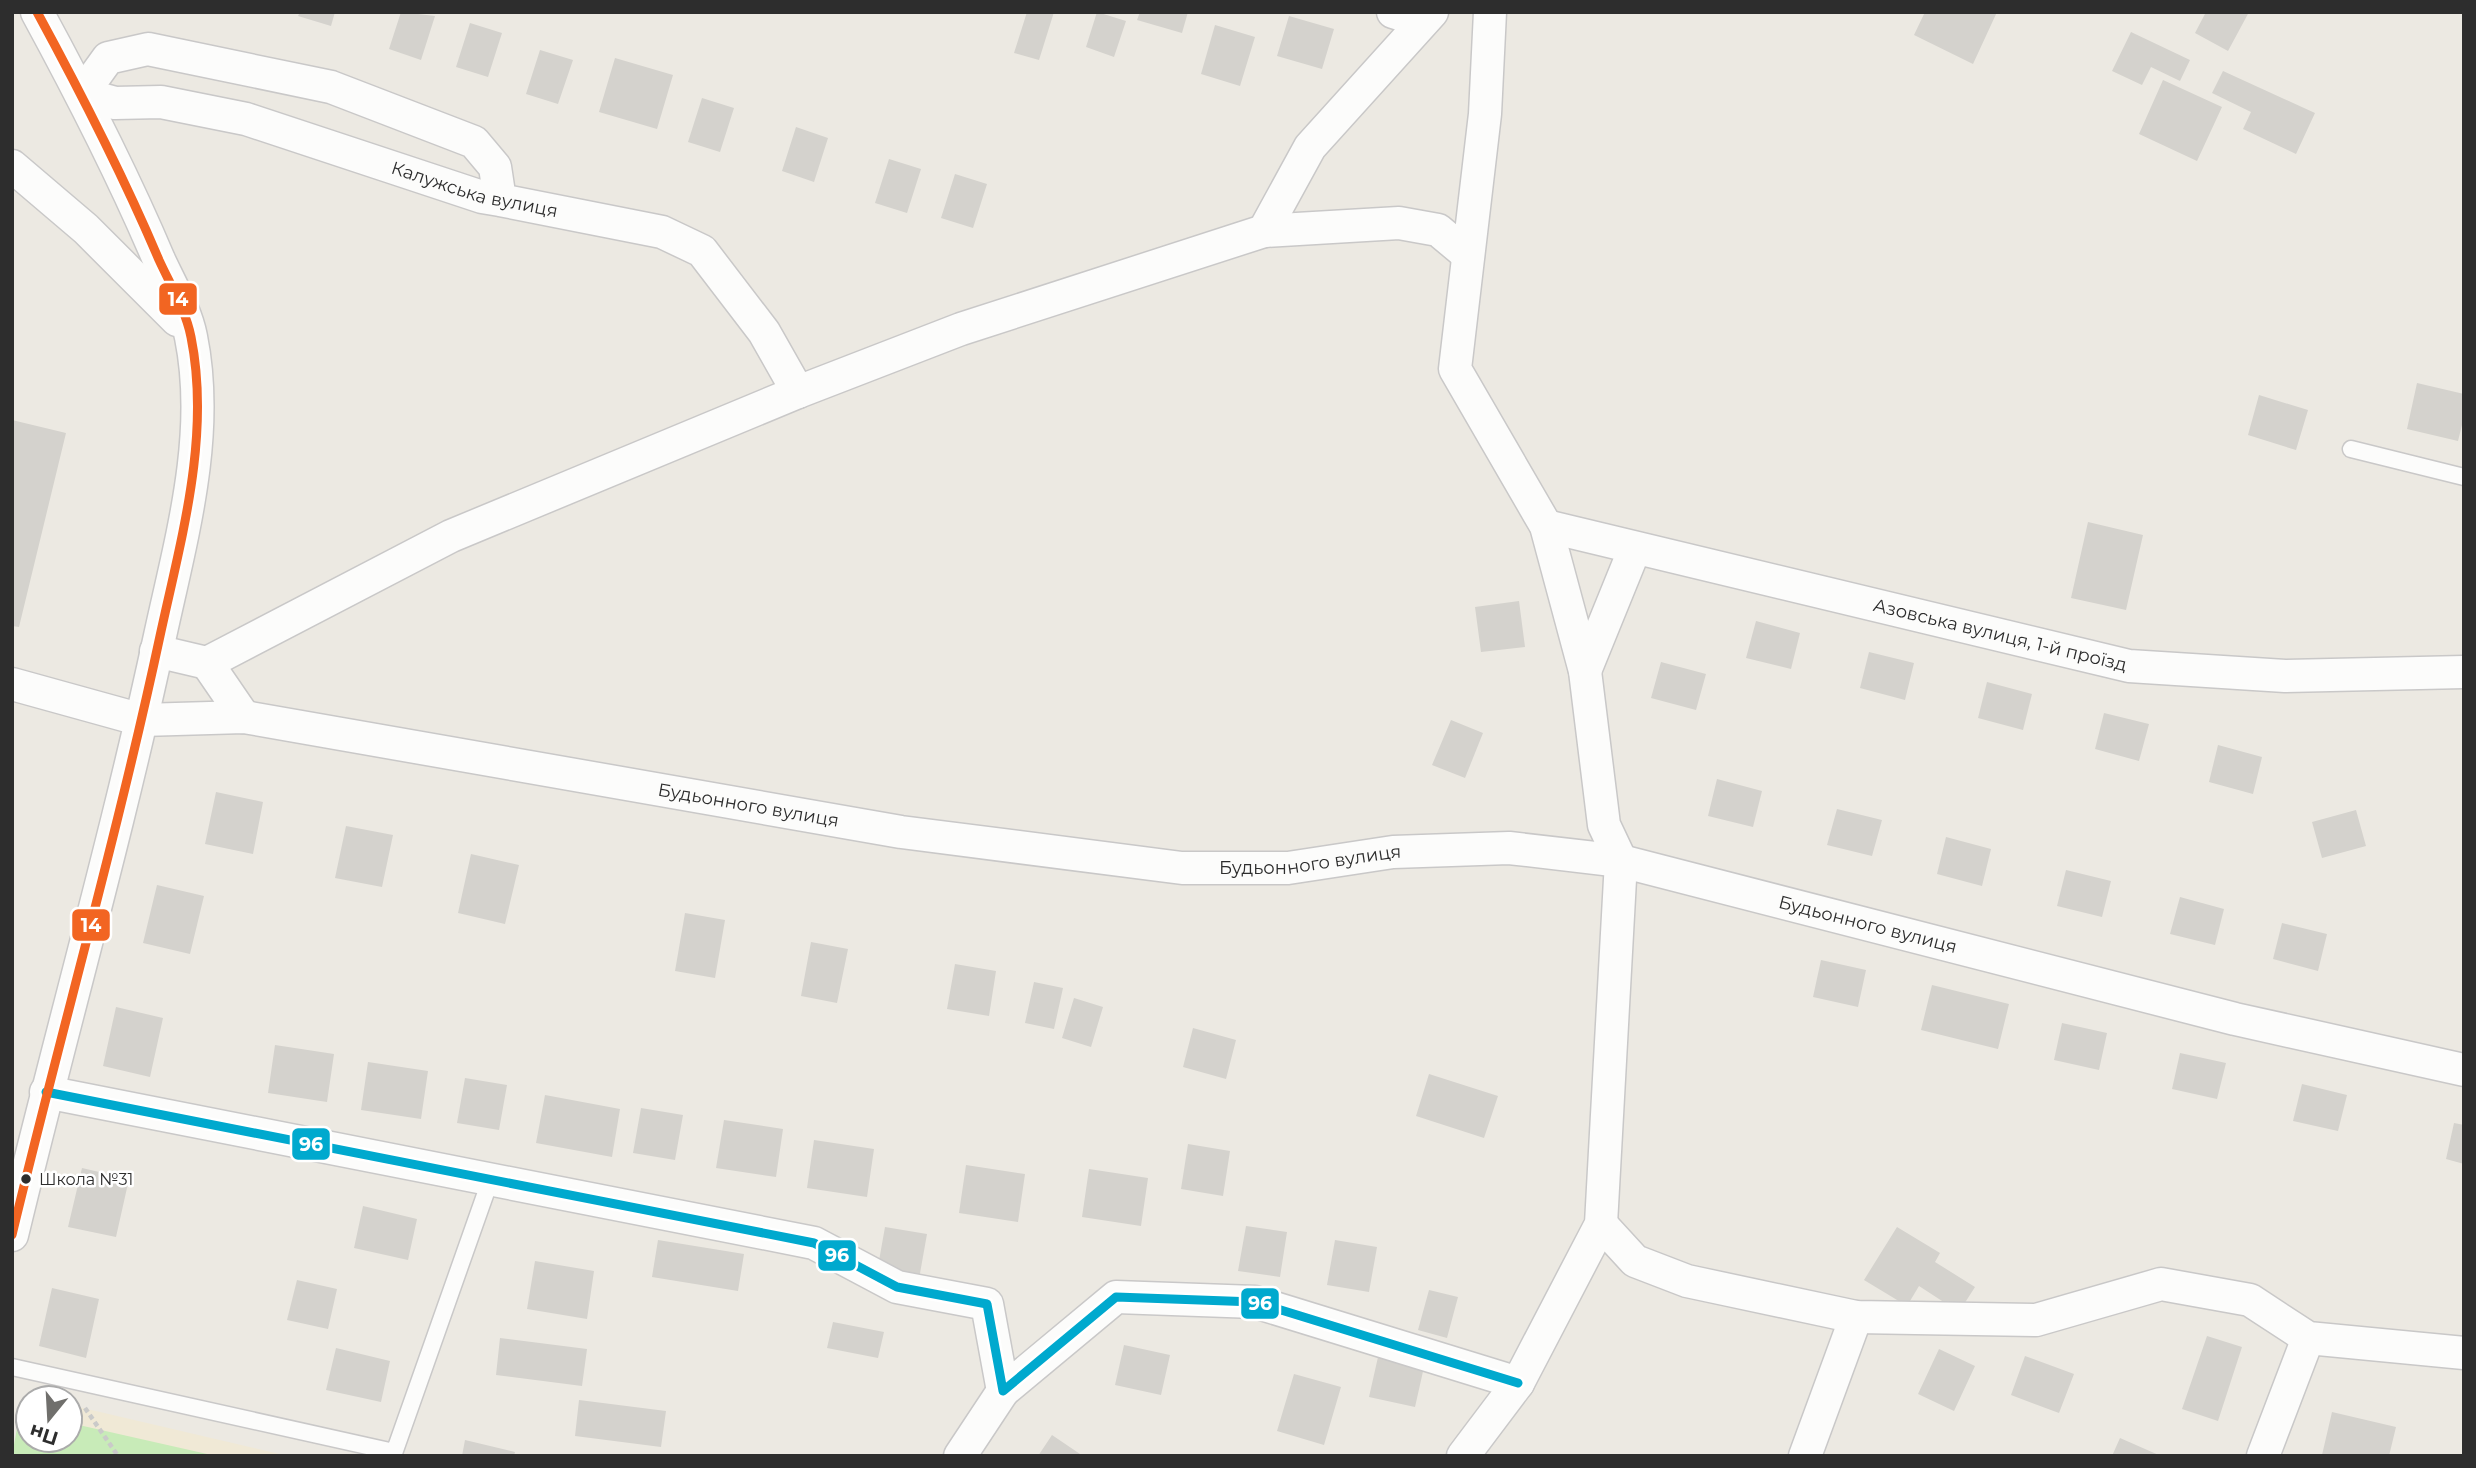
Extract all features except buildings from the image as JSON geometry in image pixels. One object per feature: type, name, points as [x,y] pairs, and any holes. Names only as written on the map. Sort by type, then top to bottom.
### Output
[{"type":"street","points":[[12,1235],[142,720],[187,508],[197,436],[196,373],[191,334],[137,209],[82,94],[37,12]]},
{"type":"street","points":[[1463,1456],[1518,1383],[1601,1224],[1622,861],[1604,825],[1585,671],[1546,526],[1455,369],[1485,114],[1490,12]]},
{"type":"street","points":[[1264,231],[1310,147],[1416,15]]},
{"type":"street","points":[[82,94],[108,58],[148,49],[331,87],[474,142],[495,167],[500,200]]},
{"type":"street","name":"Калужська вулиця","points":[[82,94],[115,103],[161,102],[246,119],[500,200],[662,232],[702,251],[764,332],[798,392]]},
{"type":"street","points":[[12,166],[86,229],[191,334]]},
{"type":"street","points":[[156,651],[207,663],[451,536],[798,392],[961,328],[1264,231],[1399,223],[1438,230],[1468,255]]},
{"type":"street","name":"Азовська вулиця, 1-й проїзд","points":[[1546,526],[2129,666],[2285,676],[2464,672]]},
{"type":"street","points":[[1585,671],[1635,548]]},
{"type":"street","points":[[207,663],[244,717]]},
{"type":"street","name":"Будьонного вулиця","points":[[12,684],[142,720],[244,717],[901,832],[1182,868],[1288,868],[1393,852],[1509,848],[1622,861],[2235,1019],[2464,1070]]},
{"type":"street","points":[[46,1092],[814,1243],[897,1287],[987,1304],[1003,1391]]},
{"type":"street","points":[[1601,1224],[1635,1261],[1687,1282],[1856,1317],[2036,1320],[2161,1284],[2250,1300],[2308,1338],[2464,1353]]},
{"type":"street","points":[[960,1456],[1003,1391],[1116,1297],[1255,1303],[1518,1383]]},
{"type":"street","points":[[1805,1456],[1856,1317]]},
{"type":"street","points":[[2263,1456],[2308,1338]]},
{"type":"lane","points":[[2351,449],[2464,477]]},
{"type":"lane","points":[[12,1367],[393,1454],[490,1181]]},
{"type":"path","points":[[65,1378],[118,1456]]},
{"type":"shaded area","points":[[84,1408],[288,1456],[17,1456],[84,1454]]},
{"type":"green space","points":[[84,1426],[216,1456],[12,1456],[14,1445],[14,1454],[84,1454]]},
{"type":"transit line","name":"14","points":[[12,1235],[143,711],[191,487],[198,412],[191,337],[182,308],[101,134],[37,12]]},
{"type":"transit line","name":"96","points":[[46,1092],[814,1243],[897,1287],[987,1304],[1003,1391],[1116,1297],[1255,1302],[1518,1383]]},
{"type":"place","name":"Школа №31","points":[[26,1179]]}]
